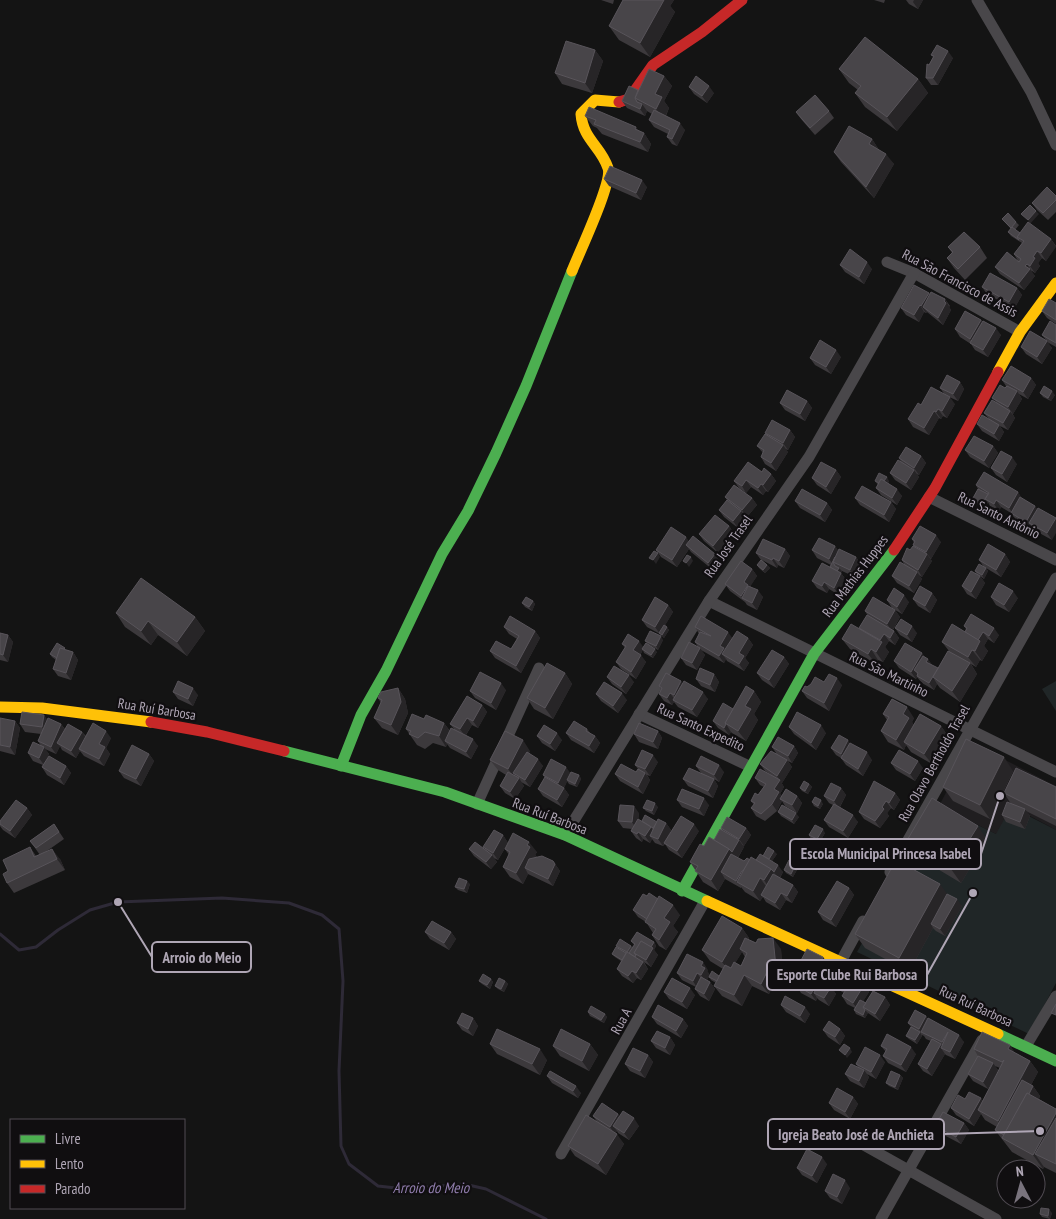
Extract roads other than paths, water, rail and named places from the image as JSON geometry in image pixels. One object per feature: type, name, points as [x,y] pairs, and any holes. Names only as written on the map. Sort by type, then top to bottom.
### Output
[{"type":"street","points":[[341,766],[361,715],[386,671],[442,554],[468,511],[496,453],[526,386],[610,177],[610,166],[584,135],[581,114],[595,100],[619,102],[629,99],[653,65],[702,32],[742,0]]},
{"type":"street","points":[[977,0],[1031,92],[1056,145]]},
{"type":"street","name":"Rua São Francisco de Assis","points":[[887,262],[914,273],[1020,332]]},
{"type":"street","name":"Rua José Trasel","points":[[565,836],[709,601],[809,457],[914,273]]},
{"type":"street","name":"Rua Mathias Huppes","points":[[682,891],[814,654],[889,558],[929,497],[1020,332],[1056,283]]},
{"type":"street","name":"Rua Santo Antônio","points":[[929,497],[1056,560]]},
{"type":"street","name":"Rua Olavo Bertholdo Trasel","points":[[883,885],[1056,578]]},
{"type":"street","name":"Rua São Martinho","points":[[709,601],[1056,772]]},
{"type":"street","points":[[477,804],[539,668]]},
{"type":"street","name":"Rua Ruí Barbosa","points":[[0,707],[42,708],[147,721],[207,732],[445,792],[565,836],[840,963],[989,1028],[1056,1061]]},
{"type":"street","name":"Rua Santo Expedito","points":[[638,714],[751,767]]},
{"type":"street","name":"Rua A","points":[[561,1154],[705,901]]},
{"type":"street","points":[[840,963],[868,911]]},
{"type":"street","points":[[1026,1046],[1056,996]]},
{"type":"street","points":[[881,1219],[989,1028]]},
{"type":"street","points":[[828,1125],[908,1172],[996,1219]]},
{"type":"waterway","name":"Arroio do Meio","points":[[0,934],[19,950],[36,947],[58,930],[90,910],[118,902],[222,898],[289,903],[322,915],[339,929],[343,981],[339,1071],[341,1146],[349,1164],[378,1186],[405,1189],[464,1184],[486,1189],[546,1219]]},
{"type":"place","name":"Escola Municipal Princesa Isabel","points":[[1000,796]]},
{"type":"place","name":"Esporte Clube Rui Barbosa","points":[[973,893]]},
{"type":"place","name":"Arroio do Meio","points":[[118,902]]},
{"type":"place","name":"Igreja Beato José de Anchieta","points":[[1040,1131]]}]
